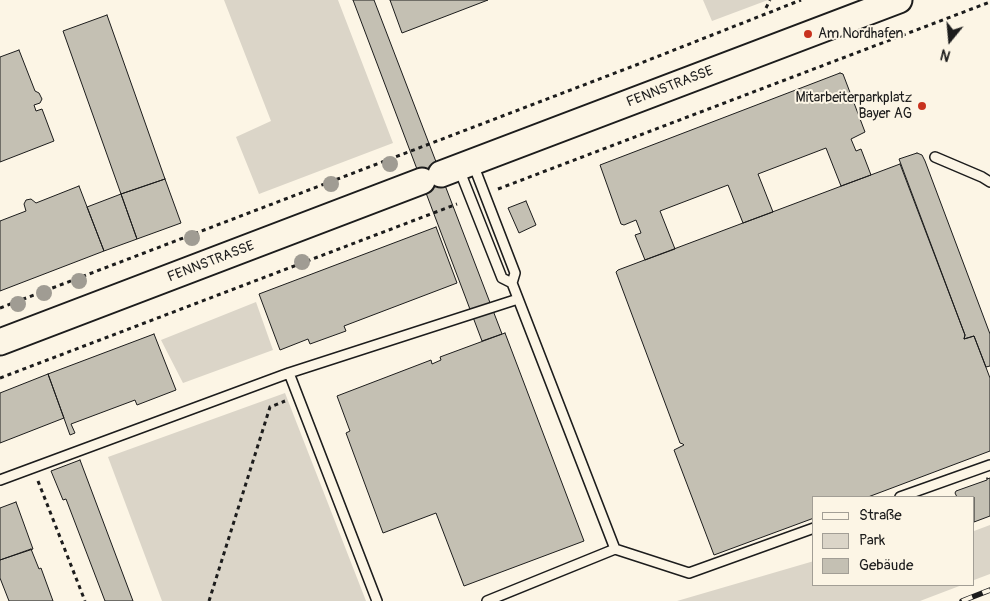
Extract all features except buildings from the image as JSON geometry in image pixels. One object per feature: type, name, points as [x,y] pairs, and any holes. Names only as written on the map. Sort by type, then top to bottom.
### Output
[{"type":"main road","name":"FENNSTRASSE","points":[[0,342],[899,0]]},
{"type":"lane","points":[[935,157],[990,182]]},
{"type":"lane","points":[[448,171],[485,194],[515,273],[512,283],[615,549]]},
{"type":"lane","points":[[448,171],[471,199],[502,278],[512,283]]},
{"type":"lane","points":[[0,480],[289,372],[518,299]]},
{"type":"lane","points":[[289,372],[378,601]]},
{"type":"lane","points":[[903,496],[990,465]]},
{"type":"lane","points":[[487,601],[615,549],[689,573],[812,529]]},
{"type":"path","points":[[766,8],[770,0]]},
{"type":"path","points":[[0,308],[801,0]]},
{"type":"path","points":[[485,194],[990,2]]},
{"type":"path","points":[[0,378],[471,199]]},
{"type":"path","points":[[209,601],[270,407],[298,396]]},
{"type":"path","points":[[33,468],[85,601]]},
{"type":"green space","points":[[224,0],[338,0],[393,143],[259,194],[236,137],[271,121]]},
{"type":"green space","points":[[703,0],[768,0],[712,21]]},
{"type":"green space","points":[[256,302],[273,350],[183,383],[161,340]]},
{"type":"green space","points":[[285,393],[366,601],[162,601],[108,457]]},
{"type":"green space","points":[[990,525],[990,574],[975,580],[975,531]]},
{"type":"green space","points":[[812,562],[812,586],[959,586],[920,601],[677,601]]},
{"type":"railway","points":[[962,601],[990,590]]},
{"type":"place","name":"Am Nordhafen","points":[[808,34]]},
{"type":"place","name":"Mitarbeiterparkplatz Bayer AG","points":[[922,106]]}]
